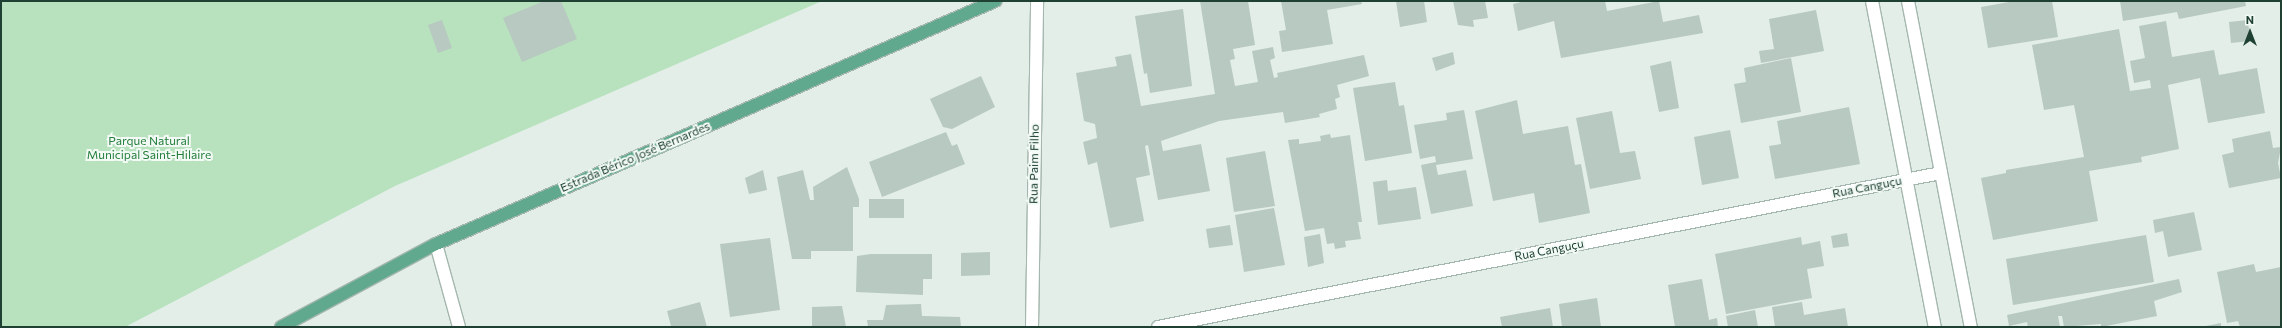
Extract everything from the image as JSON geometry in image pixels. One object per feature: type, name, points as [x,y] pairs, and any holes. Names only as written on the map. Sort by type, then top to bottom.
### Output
[{"type":"main road","name":"Estrada Bérico José Bernardes","points":[[281,327],[436,244],[995,1]]},
{"type":"street","name":"Rua Paim Filho","points":[[1032,327],[1036,1]]},
{"type":"street","points":[[1872,1],[1935,327]]},
{"type":"street","points":[[1908,1],[1971,327]]},
{"type":"street","name":"Rua Canguçu","points":[[1158,327],[1941,173]]},
{"type":"street","points":[[436,244],[459,327]]},
{"type":"green space","name":"Parque Natural Municipal Saint-Hilaire","points":[[1,1],[822,1],[395,186],[125,327],[1,327]]},
{"type":"building","points":[[544,1],[561,1],[577,39],[522,62],[503,18]]},
{"type":"building","points":[[1200,1],[1248,1],[1255,45],[1233,49],[1235,59],[1230,60],[1235,86],[1258,82],[1252,51],[1273,47],[1275,58],[1270,60],[1274,78],[1278,77],[1277,73],[1364,55],[1369,76],[1337,85],[1340,97],[1335,99],[1337,109],[1319,114],[1320,117],[1285,123],[1283,112],[1219,121],[1161,141],[1163,151],[1201,144],[1210,191],[1158,200],[1148,145],[1145,146],[1150,175],[1136,178],[1144,221],[1110,228],[1097,162],[1088,165],[1083,142],[1097,138],[1095,124],[1084,121],[1076,73],[1117,66],[1115,57],[1131,54],[1141,106],[1215,94]]},
{"type":"building","points":[[1281,1],[1361,1],[1362,4],[1327,10],[1333,44],[1282,52],[1279,31],[1286,30]]},
{"type":"building","points":[[1396,1],[1424,1],[1427,22],[1400,27]]},
{"type":"building","points":[[1453,1],[1485,1],[1488,18],[1473,20],[1474,27],[1458,25]]},
{"type":"building","points":[[1525,1],[1605,1],[1607,11],[1659,1],[1663,22],[1699,15],[1703,33],[1561,58],[1554,21],[1518,31],[1513,4]]},
{"type":"building","points":[[2015,1],[2052,1],[2058,37],[1988,48],[1981,7]]},
{"type":"building","points":[[2120,1],[2245,1],[2246,6],[2179,19],[2177,12],[2123,21]]},
{"type":"building","points":[[1183,9],[1192,86],[1150,93],[1147,73],[1144,74],[1135,16]]},
{"type":"building","points":[[1816,10],[1824,51],[1761,63],[1759,51],[1774,49],[1769,19]]},
{"type":"building","points":[[442,20],[452,48],[438,53],[428,25]]},
{"type":"building","points":[[2248,20],[2250,41],[2231,43],[2229,22]]},
{"type":"building","points":[[2166,21],[2172,57],[2214,50],[2219,75],[2257,68],[2265,113],[2208,123],[2200,78],[2168,85],[2179,149],[2141,157],[2142,162],[2089,171],[2098,221],[1993,240],[1981,178],[2006,173],[2006,170],[2084,157],[2074,105],[2044,110],[2032,45],[2119,29],[2130,91],[2151,88],[2150,80],[2134,83],[2130,61],[2145,58],[2139,26]]},
{"type":"building","points":[[1453,52],[1455,64],[1436,71],[1432,58]]},
{"type":"building","points":[[1791,58],[1801,112],[1741,123],[1734,84],[1746,82],[1744,68]]},
{"type":"building","points":[[1671,61],[1679,108],[1659,112],[1650,66]]},
{"type":"building","points":[[981,76],[995,107],[952,129],[943,127],[930,99]]},
{"type":"building","points":[[1395,82],[1399,106],[1404,105],[1412,153],[1365,161],[1353,88]]},
{"type":"building","points":[[1517,100],[1523,134],[1568,126],[1575,165],[1581,164],[1590,213],[1539,223],[1534,193],[1493,201],[1475,111]]},
{"type":"building","points":[[1849,107],[1860,164],[1775,179],[1769,146],[1781,144],[1777,121]]},
{"type":"building","points":[[1464,110],[1473,159],[1436,165],[1438,175],[1466,170],[1473,206],[1431,214],[1421,165],[1436,162],[1435,156],[1420,159],[1414,125],[1447,120],[1446,113]]},
{"type":"building","points":[[1612,111],[1620,153],[1635,151],[1641,179],[1590,189],[1576,118]]},
{"type":"building","points":[[1730,130],[1739,178],[1702,185],[1694,137]]},
{"type":"building","points":[[2270,131],[2273,148],[2281,147],[2278,163],[2281,178],[2229,188],[2222,155],[2234,152],[2232,139]]},
{"type":"building","points":[[946,132],[952,146],[957,144],[965,164],[882,197],[869,162]]},
{"type":"building","points":[[1330,134],[1331,138],[1350,135],[1362,222],[1358,222],[1361,239],[1345,241],[1346,247],[1335,249],[1334,243],[1327,244],[1324,228],[1305,231],[1288,140],[1299,139],[1299,144],[1321,141],[1320,136]]},
{"type":"building","points":[[1265,151],[1275,206],[1234,212],[1226,158]]},
{"type":"building","points":[[847,167],[859,199],[859,207],[853,207],[853,251],[811,251],[811,259],[792,259],[777,177],[803,170],[810,200],[814,200],[813,187]]},
{"type":"building","points":[[763,170],[767,190],[749,194],[745,178]]},
{"type":"building","points":[[1387,180],[1388,191],[1416,187],[1421,219],[1378,225],[1373,182]]},
{"type":"building","points":[[869,199],[904,199],[904,218],[869,218]]},
{"type":"building","points":[[1274,208],[1285,265],[1244,272],[1235,215]]},
{"type":"building","points":[[2194,212],[2202,250],[2168,257],[2163,231],[2155,233],[2153,220]]},
{"type":"building","points":[[1230,225],[1233,245],[1209,248],[1206,229]]},
{"type":"building","points":[[1847,233],[1849,246],[1833,248],[1831,236]]},
{"type":"building","points":[[1320,234],[1324,263],[1308,267],[1304,237]]},
{"type":"building","points":[[2146,235],[2154,282],[2013,305],[2006,259]]},
{"type":"building","points":[[1801,237],[1802,245],[1820,241],[1824,266],[1807,269],[1812,298],[1726,314],[1715,254]]},
{"type":"building","points":[[770,238],[780,310],[730,317],[720,244]]},
{"type":"building","points":[[990,252],[990,275],[961,276],[961,253]]},
{"type":"building","points":[[871,254],[932,254],[932,279],[923,279],[923,295],[856,292],[857,256]]},
{"type":"building","points":[[2254,264],[2256,272],[2281,267],[2281,325],[2278,327],[2240,327],[2238,321],[2227,323],[2217,272]]},
{"type":"building","points":[[1702,279],[1709,320],[1717,318],[1718,327],[1675,327],[1668,285]]},
{"type":"building","points":[[2179,279],[2182,292],[2154,301],[2157,316],[2101,327],[2101,324],[2064,327],[2062,316],[2058,316],[2060,327],[2028,327],[2027,322],[2009,326],[2007,315]]},
{"type":"building","points":[[1597,298],[1601,327],[1562,327],[1559,304]]},
{"type":"building","points":[[700,302],[707,327],[668,327],[671,326],[667,311]]},
{"type":"building","points":[[1802,302],[1804,315],[1845,308],[1848,327],[1775,327],[1772,307]]},
{"type":"building","points":[[921,304],[922,316],[960,317],[961,327],[868,327],[867,320],[883,320],[886,305]]},
{"type":"building","points":[[842,306],[846,327],[812,327],[812,307]]},
{"type":"building","points":[[1550,308],[1553,327],[1502,327],[1500,317]]},
{"type":"building","points":[[1755,310],[1758,327],[1728,327],[1726,316]]},
{"type":"building","points":[[2221,323],[2221,327],[2206,327],[2206,326]]}]
